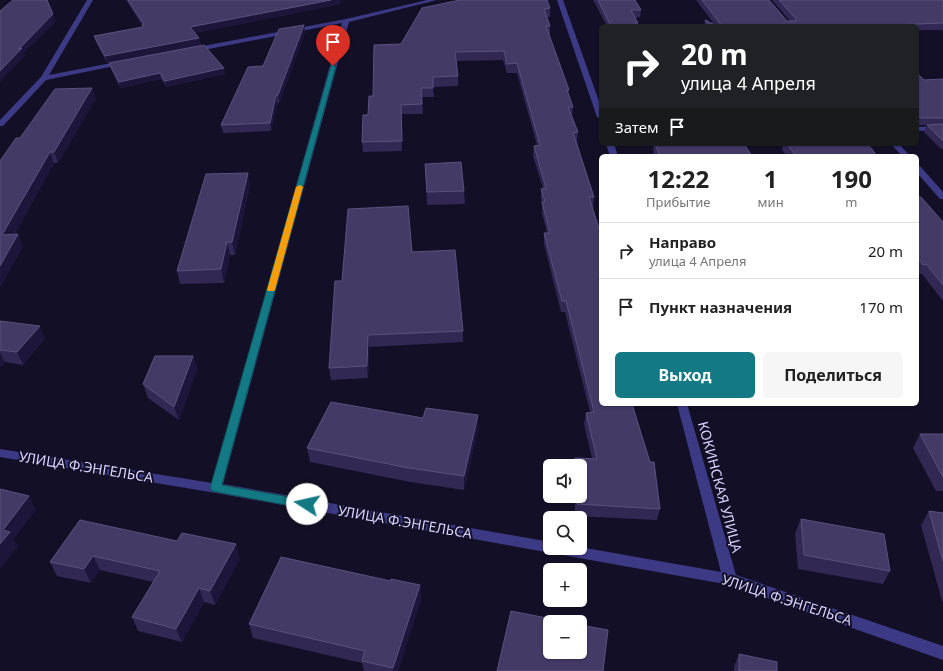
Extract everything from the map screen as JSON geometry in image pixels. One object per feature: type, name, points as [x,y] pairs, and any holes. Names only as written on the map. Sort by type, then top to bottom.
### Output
[{"type":"street","points":[[0,124],[44,78],[90,0]]},
{"type":"street","points":[[183,51],[346,21],[434,0]]},
{"type":"street","points":[[560,0],[599,111]]},
{"type":"street","points":[[216,488],[346,21]]},
{"type":"street","points":[[44,78],[129,62]]},
{"type":"street","points":[[919,129],[943,128]]},
{"type":"street","points":[[897,146],[904,154]]},
{"type":"street","points":[[919,170],[943,197]]},
{"type":"street","name":"КОКИНСКАЯ УЛИЦА","points":[[683,406],[730,579]]},
{"type":"street","name":"УЛИЦА Ф.ЭНГЕЛЬСА","points":[[0,452],[216,488],[543,546]]},
{"type":"street","name":"УЛИЦА Ф.ЭНГЕЛЬСА","points":[[587,554],[730,579],[943,653]]},
{"type":"building","points":[[13,0],[47,0],[53,14],[0,71],[0,11]]},
{"type":"building","points":[[128,0],[331,0],[190,27],[199,38],[105,56],[94,36],[143,27],[142,25],[144,24]]},
{"type":"building","points":[[460,0],[547,0],[550,8],[544,9],[550,26],[546,26],[569,90],[567,90],[573,107],[568,107],[578,132],[573,133],[594,197],[589,197],[599,229],[599,406],[633,406],[650,462],[654,462],[660,509],[577,504],[587,503],[587,459],[575,458],[597,459],[586,413],[594,412],[566,301],[562,301],[544,233],[550,233],[542,202],[545,202],[541,189],[546,188],[534,146],[540,145],[517,63],[507,64],[504,51],[455,52],[458,76],[433,77],[433,88],[421,88],[422,104],[401,105],[402,141],[362,142],[363,115],[368,115],[369,96],[373,96],[374,45],[401,44],[422,8]]},
{"type":"building","points":[[598,0],[635,0],[641,10],[631,10],[638,23],[610,24]]},
{"type":"building","points":[[702,0],[769,0],[787,21],[796,21],[796,19],[779,0],[943,0],[943,23],[720,24]]},
{"type":"building","points":[[705,20],[713,24],[708,24]]},
{"type":"building","points":[[304,25],[278,95],[276,95],[270,123],[221,125],[248,67],[263,66],[279,29]]},
{"type":"building","points":[[204,45],[224,68],[165,81],[160,73],[119,82],[109,63]]},
{"type":"building","points":[[919,75],[924,80],[943,79],[943,118],[920,118]]},
{"type":"building","points":[[92,88],[54,152],[50,152],[2,235],[18,234],[0,266],[0,161],[16,138],[20,138],[55,89]]},
{"type":"building","points":[[943,124],[943,141],[927,125]]},
{"type":"building","points":[[656,146],[745,146],[751,154],[659,154]]},
{"type":"building","points":[[788,146],[870,146],[876,154],[794,154]]},
{"type":"building","points":[[461,162],[464,191],[427,192],[425,164]]},
{"type":"building","points":[[248,173],[232,242],[227,242],[221,269],[177,271],[206,174]]},
{"type":"building","points":[[919,197],[921,197],[943,222],[943,285],[926,264],[923,265],[919,260]]},
{"type":"building","points":[[408,206],[412,252],[455,250],[463,331],[368,335],[367,366],[329,368],[335,281],[342,281],[348,209]]},
{"type":"building","points":[[0,321],[40,326],[17,352],[0,350]]},
{"type":"building","points":[[155,356],[193,356],[174,407],[143,384]]},
{"type":"building","points":[[331,402],[423,418],[426,408],[478,415],[464,476],[409,468],[307,448]]},
{"type":"building","points":[[920,434],[943,434],[943,477]]},
{"type":"building","points":[[0,489],[29,496],[3,530],[10,532],[0,544]]},
{"type":"building","points":[[929,511],[943,513],[943,561]]},
{"type":"building","points":[[801,519],[884,534],[890,571],[804,555]]},
{"type":"building","points":[[80,520],[177,541],[182,533],[236,544],[210,591],[199,588],[176,629],[132,617],[160,571],[93,556],[84,569],[50,562]]},
{"type":"building","points":[[281,557],[391,581],[391,579],[420,585],[393,668],[362,661],[365,651],[249,624]]},
{"type":"building","points":[[511,611],[543,617],[543,659],[587,659],[587,626],[608,630],[603,671],[497,671]]},
{"type":"building","points":[[739,654],[777,662],[777,671],[739,671]]},
{"type":"slow traffic","points":[[271,290],[300,187]]},
{"type":"route","points":[[307,504],[216,488],[333,66]]}]
